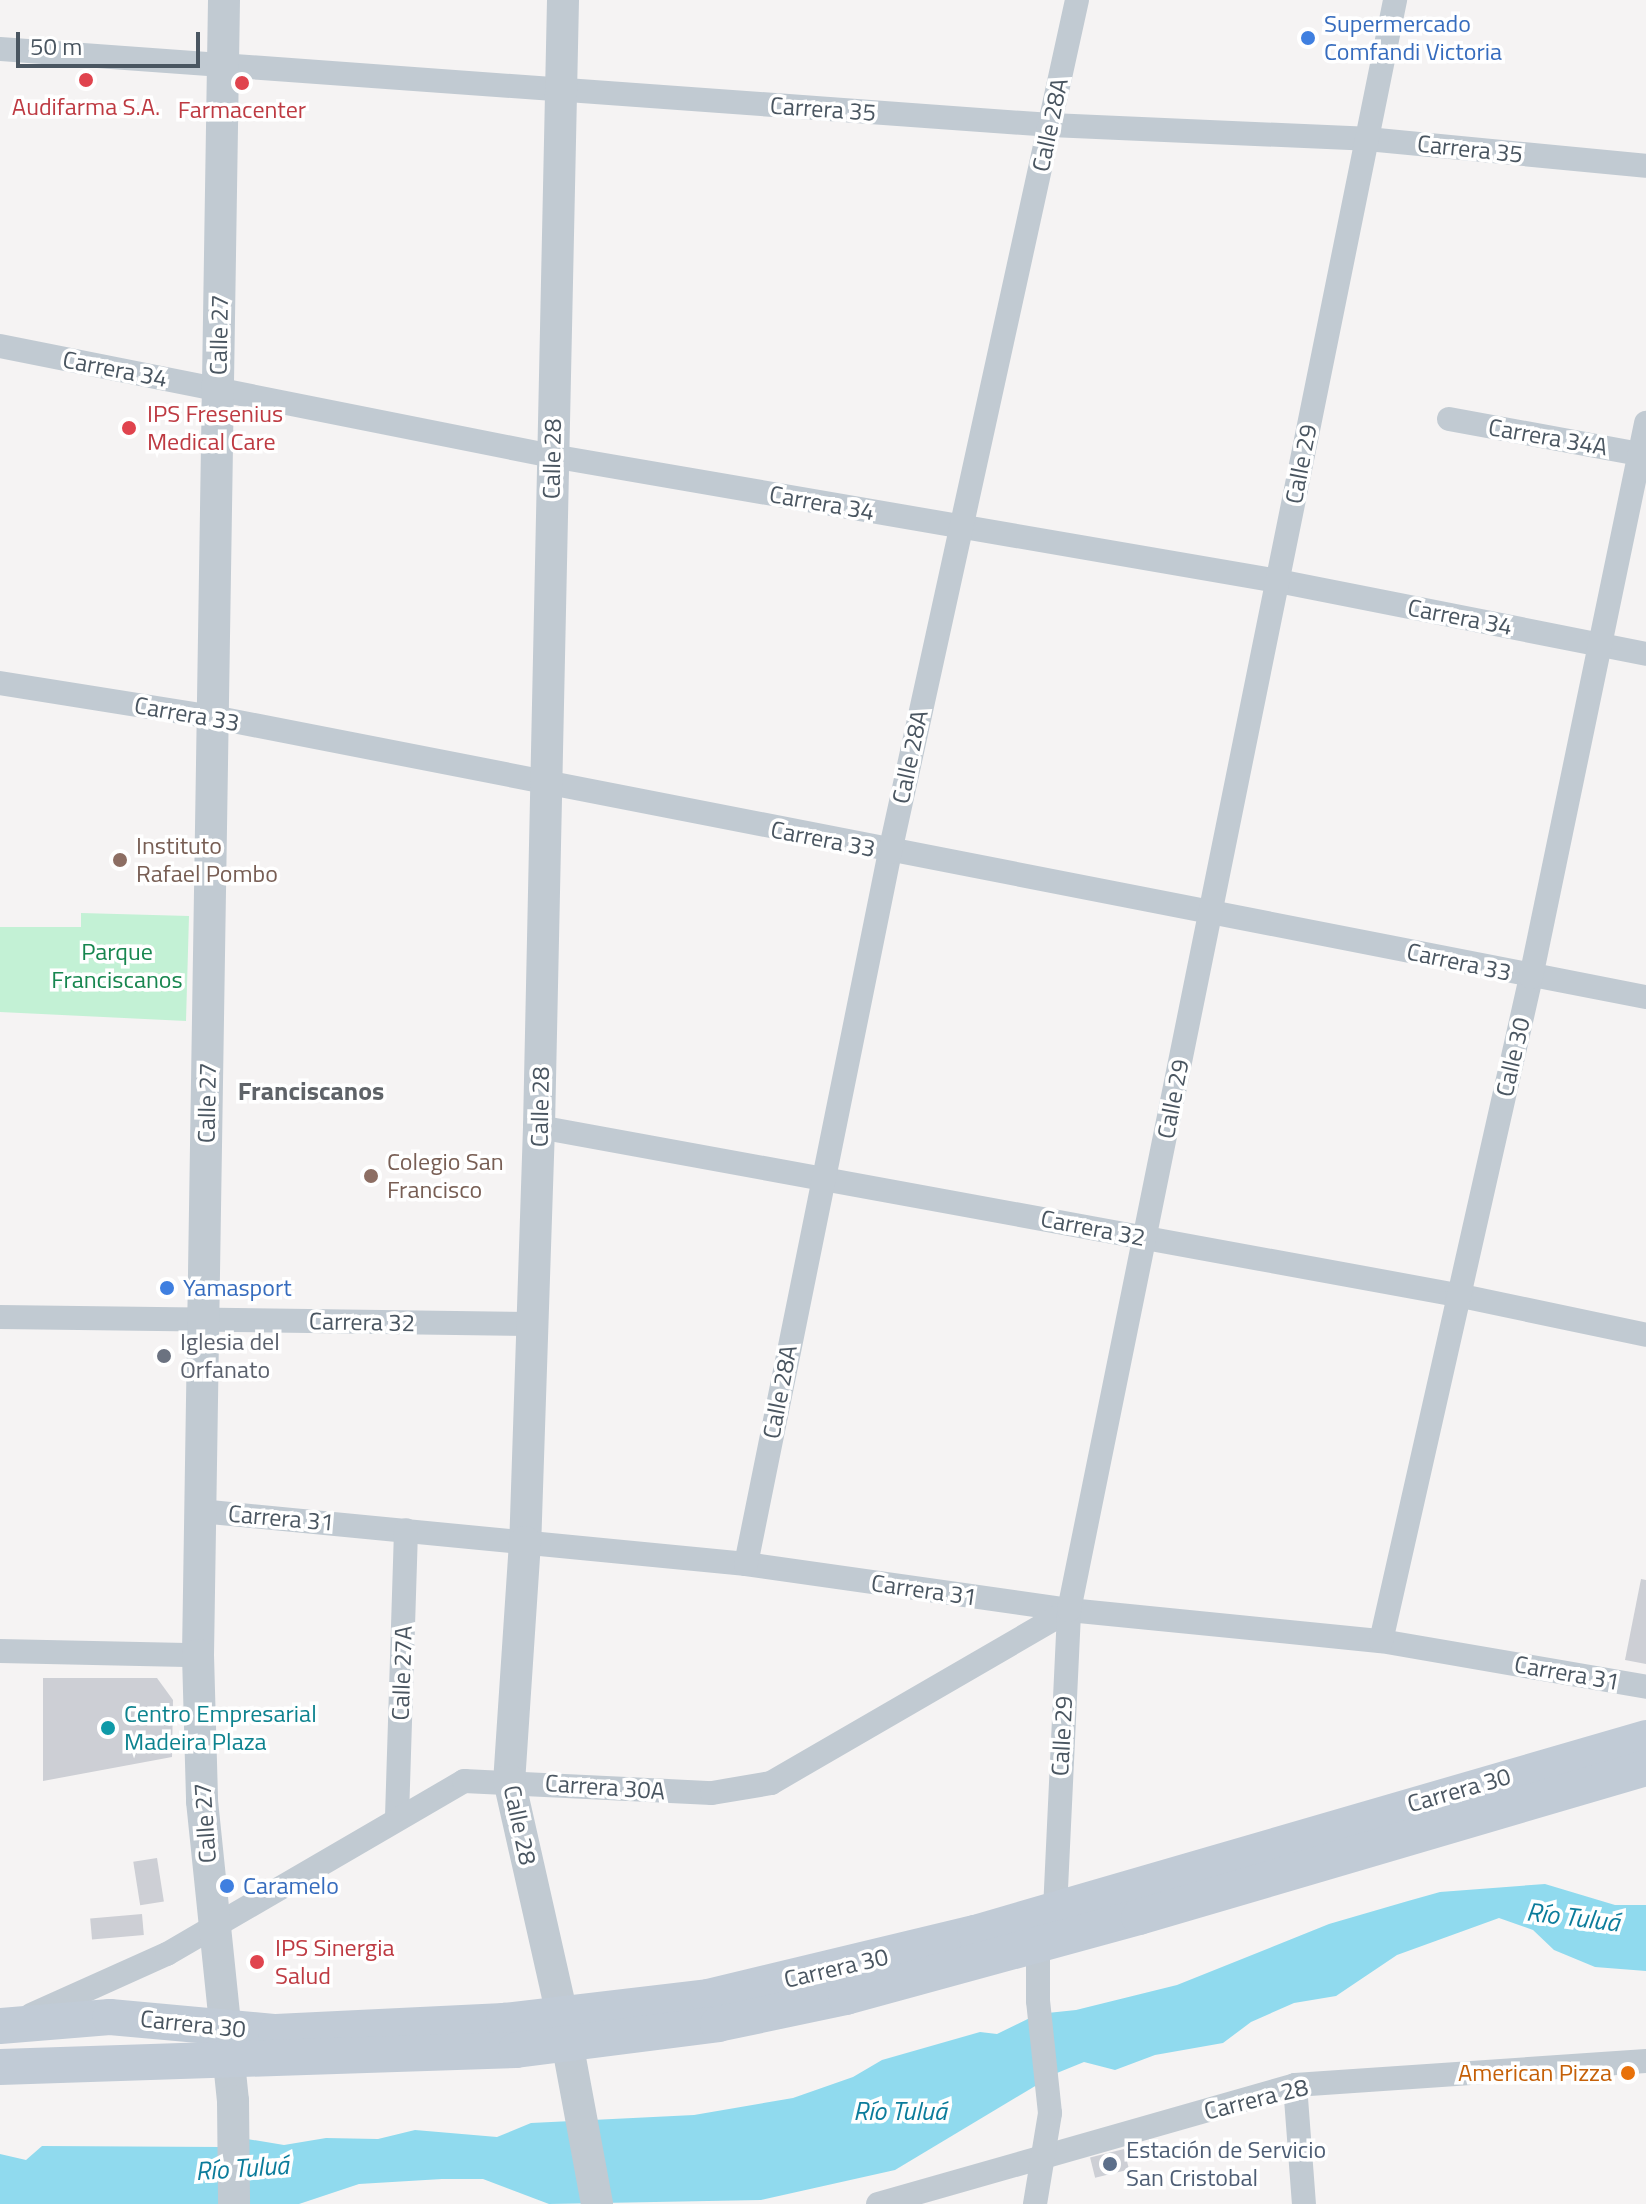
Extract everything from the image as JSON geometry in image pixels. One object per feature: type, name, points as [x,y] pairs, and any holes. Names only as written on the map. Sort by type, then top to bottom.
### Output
[{"type":"main road","name":"Carrera 30","points":[[565,2030],[767,1984],[1055,1910],[1646,1738]]},
{"type":"main road","name":"Carrera 30","points":[[0,2067],[228,2044],[276,2032],[565,2030],[789,2010],[1038,1945],[1646,1768]]},
{"type":"main road","name":"Carrera 30","points":[[6,2025],[110,2017],[228,2044]]},
{"type":"street","name":"Calle 27","points":[[224,0],[198,1655],[202,1801],[233,2101],[234,2204]]},
{"type":"street","name":"Calle 28","points":[[563,0],[539,1127],[525,1542],[509,1780],[565,2030],[597,2204]]},
{"type":"street","name":"Calle 28A","points":[[746,1564],[890,852],[1077,0]]},
{"type":"street","name":"Calle 29","points":[[1035,2204],[1050,2113],[1038,2001],[1038,1945],[1055,1910],[1069,1610],[1395,0]]},
{"type":"street","name":"Carrera 35","points":[[0,49],[1051,125],[1367,139],[1646,166]]},
{"type":"street","name":"Carrera 34","points":[[0,346],[552,456],[1278,581],[1646,654]]},
{"type":"street","name":"Carrera 34A","points":[[1449,419],[1643,455]]},
{"type":"street","name":"Calle 30","points":[[1381,1641],[1531,977],[1597,643],[1643,455],[1646,423]]},
{"type":"street","name":"Carrera 33","points":[[0,683],[213,717],[545,785],[890,852],[1211,909],[1531,977],[1646,997]]},
{"type":"street","name":"Carrera 32","points":[[539,1127],[1457,1295],[1646,1335]]},
{"type":"street","name":"Carrera 32","points":[[0,1317],[533,1324]]},
{"type":"street","name":"Carrera 31","points":[[200,1511],[746,1564],[1069,1610],[1381,1641],[1646,1687]]},
{"type":"street","name":"Calle 27A","points":[[397,1817],[406,1530]]},
{"type":"street","name":"Carrera 30A","points":[[6,2025],[137,1969],[464,1781],[509,1780],[698,1793],[771,1783],[1069,1610]]},
{"type":"street","points":[[0,1651],[198,1655]]},
{"type":"street","name":"Carrera 28","points":[[878,2204],[1042,2160],[1295,2085],[1646,2061]]},
{"type":"street","points":[[1295,2085],[1304,2204]]},
{"type":"green space","name":"Parque Franciscanos","points":[[81,913],[189,916],[186,1021],[0,1012],[0,927],[81,927]]},
{"type":"water","name":"Río Tuluá","points":[[1545,1884],[1615,1905],[1646,1905],[1646,1971],[1595,1967],[1554,1950],[1533,1930],[1499,1918],[1397,1955],[1336,1996],[1294,2003],[1251,2022],[1223,2043],[1155,2055],[1115,2070],[1084,2062],[1057,2073],[895,2170],[761,2200],[549,2204],[483,2179],[442,2179],[359,2184],[299,2204],[0,2204],[0,2154],[26,2160],[42,2146],[222,2147],[235,2137],[284,2145],[326,2138],[378,2139],[415,2130],[497,2137],[531,2123],[694,2115],[793,2098],[853,2077],[882,2060],[980,2032],[997,2034],[1038,2014],[1076,2010],[1177,1985],[1329,1924],[1408,1901],[1440,1892]]},
{"type":"building","points":[[1641,1579],[1646,1580],[1646,1664],[1625,1660]]},
{"type":"building","name":"Centro Empresarial Madeira Plaza","points":[[43,1678],[157,1678],[173,1700],[172,1757],[43,1781]]},
{"type":"building","points":[[157,1858],[164,1901],[140,1905],[133,1862]]},
{"type":"building","points":[[142,1914],[144,1935],[92,1939],[90,1919]]},
{"type":"building","name":"Estación de Servicio San Cristobal","points":[[1124,2149],[1129,2169],[1095,2178],[1090,2157]]},
{"type":"place","name":"Supermercado Comfandi Victoria","points":[[1308,38]]},
{"type":"place","name":"Audifarma S.A.","points":[[86,80]]},
{"type":"place","name":"Farmacenter","points":[[242,83]]},
{"type":"place","name":"IPS Fresenius Medical Care","points":[[129,428]]},
{"type":"place","name":"Instituto Rafael Pombo","points":[[120,860]]},
{"type":"place","name":"Colegio San Francisco","points":[[371,1176]]},
{"type":"place","name":"Yamasport","points":[[167,1288]]},
{"type":"place","name":"Iglesia del Orfanato","points":[[164,1356]]},
{"type":"place","name":"Centro Empresarial Madeira Plaza","points":[[108,1728]]},
{"type":"place","name":"Caramelo","points":[[227,1886]]},
{"type":"place","name":"IPS Sinergia Salud","points":[[257,1962]]},
{"type":"place","name":"American Pizza","points":[[1628,2073]]},
{"type":"place","name":"Estación de Servicio San Cristobal","points":[[1110,2164]]},
{"type":"district","name":"Franciscanos","points":[[311,1091]]}]
